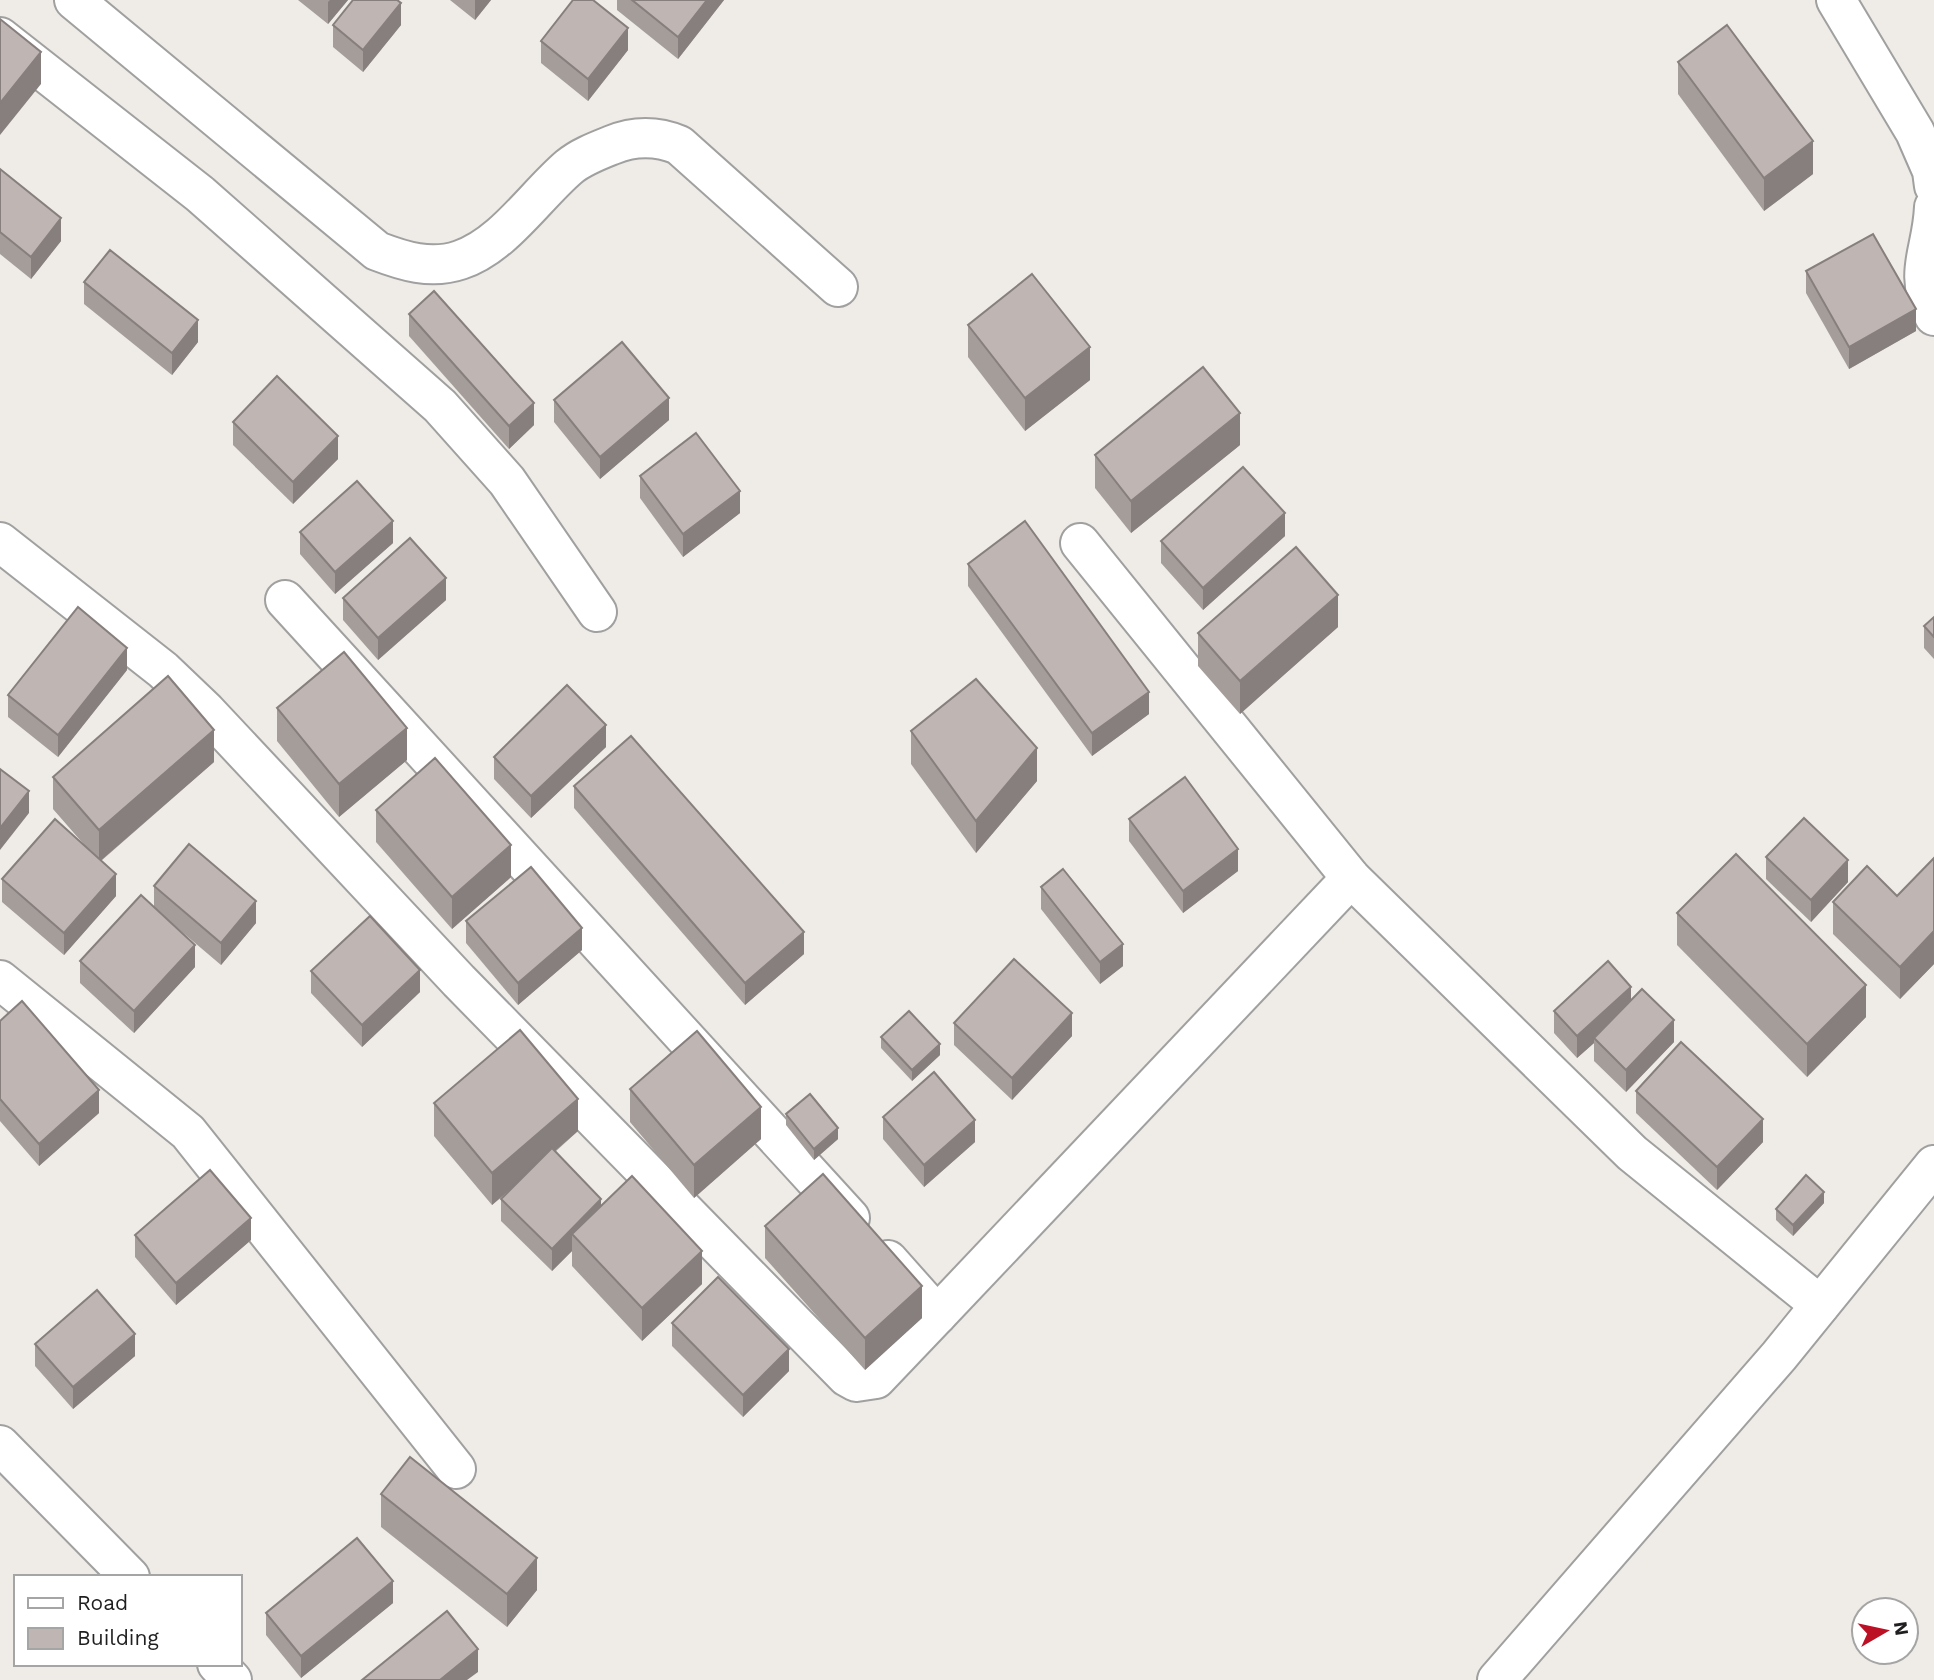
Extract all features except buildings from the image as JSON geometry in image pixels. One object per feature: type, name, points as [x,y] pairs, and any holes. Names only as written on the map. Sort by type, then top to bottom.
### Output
[{"type":"street","points":[[74,0],[377,251],[404,261],[432,265],[459,261],[486,248],[570,165],[617,143],[635,138],[665,139],[679,145],[838,287]]},
{"type":"street","points":[[1836,0],[1915,132],[1932,171],[1934,187]]},
{"type":"street","points":[[0,37],[200,194],[440,405],[508,481],[597,612]]},
{"type":"street","points":[[1934,207],[1933,225],[1923,264],[1927,301],[1934,316]]},
{"type":"street","points":[[0,542],[163,670],[206,711],[459,981],[847,1377],[856,1382],[876,1379],[1351,877]]},
{"type":"street","points":[[1080,543],[1351,877],[1632,1153],[1820,1305]]},
{"type":"street","points":[[285,600],[937,1315]]},
{"type":"street","points":[[0,980],[188,1132],[457,1469]]},
{"type":"street","points":[[1497,1680],[1779,1356],[1934,1164]]},
{"type":"street","points":[[0,1445],[128,1575]]},
{"type":"street","points":[[219,1666],[232,1680]]}]
